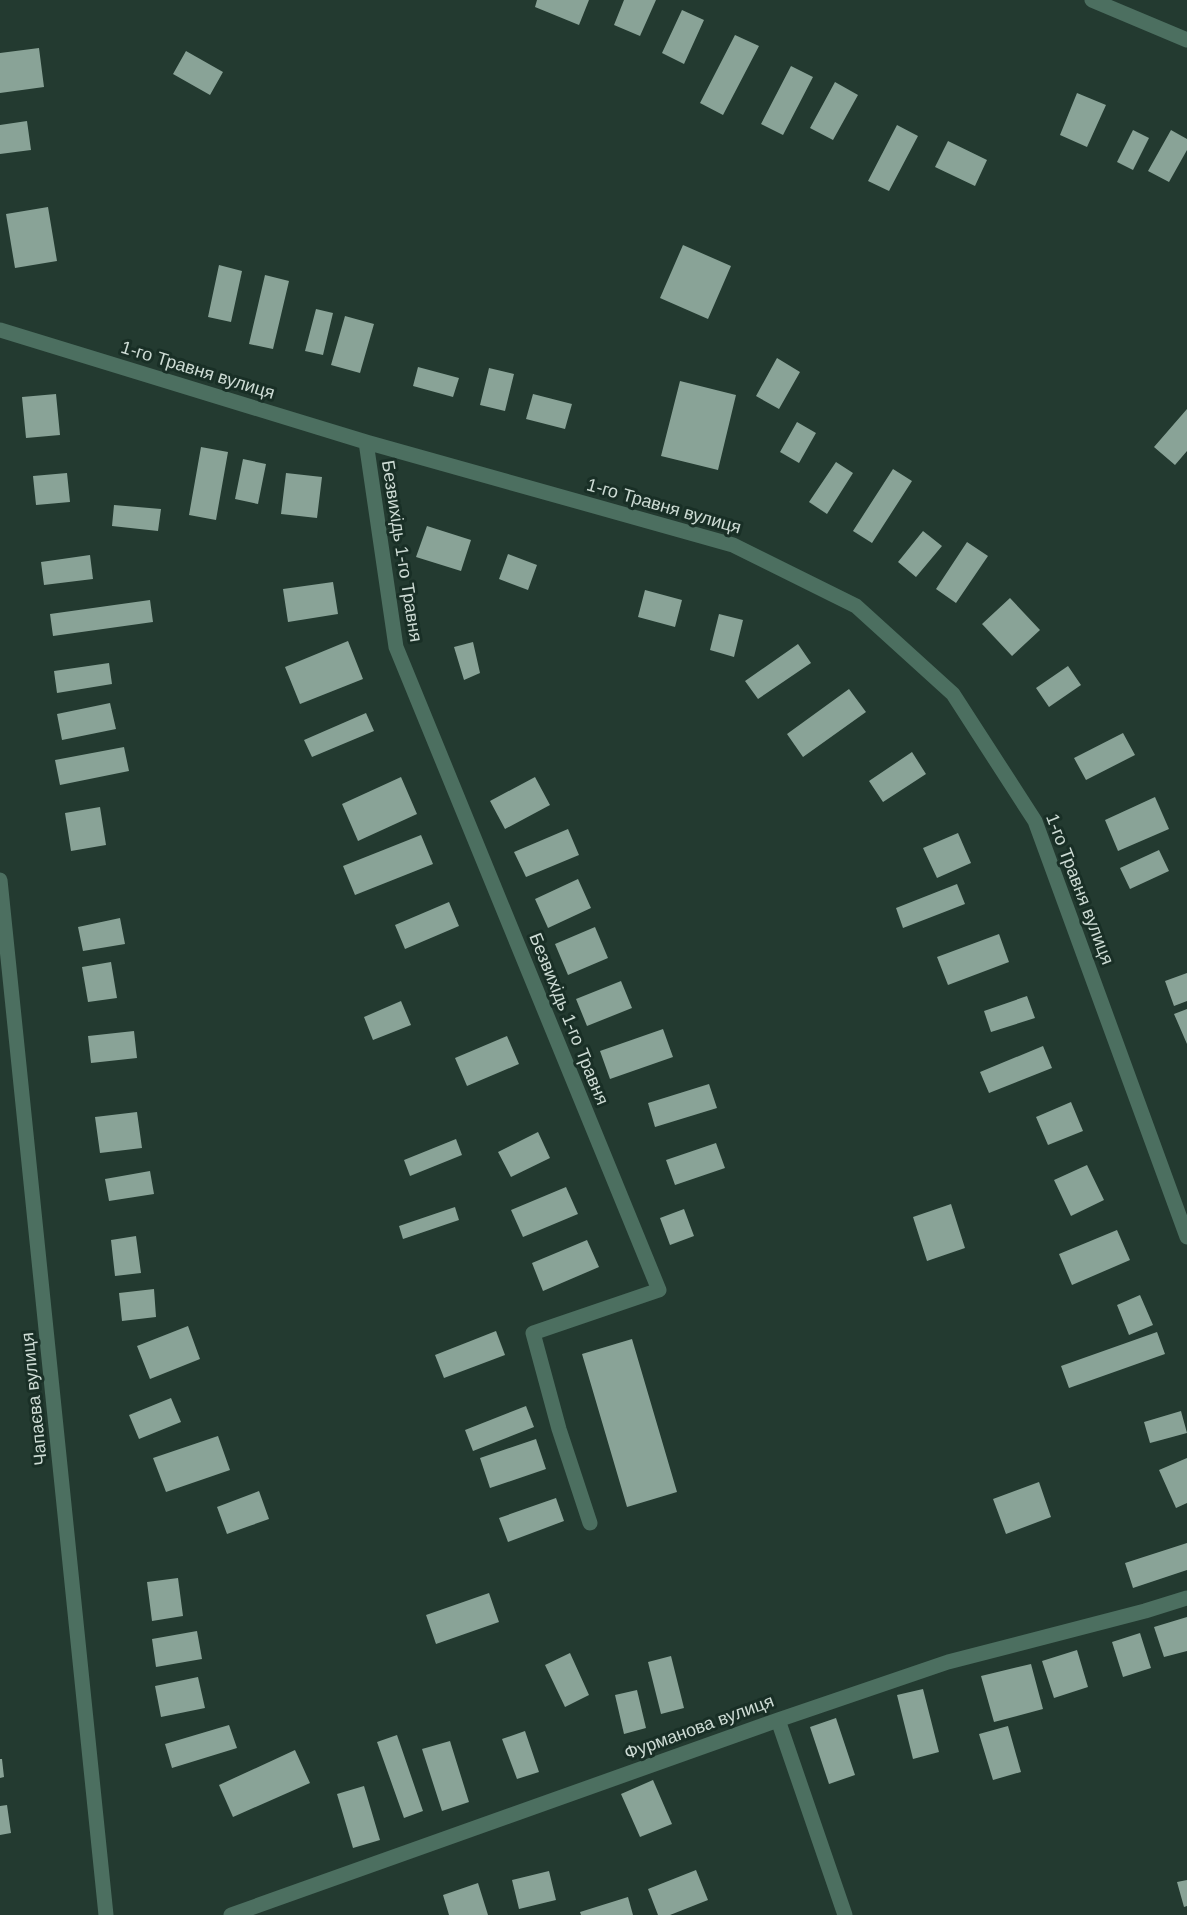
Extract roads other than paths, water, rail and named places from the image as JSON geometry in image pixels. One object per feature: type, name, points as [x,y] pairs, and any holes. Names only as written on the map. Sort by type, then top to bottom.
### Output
[{"type":"street","points":[[1092,0],[1187,40]]},
{"type":"street","name":"1-го Травня вулиця","points":[[0,330],[366,442],[733,545],[856,606],[953,694],[1035,820],[1187,1237]]},
{"type":"street","name":"Безвихідь 1-го Травня","points":[[366,442],[396,647],[659,1290],[533,1333],[590,1523]]},
{"type":"street","name":"Чапаєва вулиця","points":[[0,880],[106,1915]]},
{"type":"street","name":"Фурманова вулиця","points":[[231,1915],[778,1720],[948,1662],[1187,1598]]},
{"type":"street","points":[[778,1720],[845,1915]]}]
